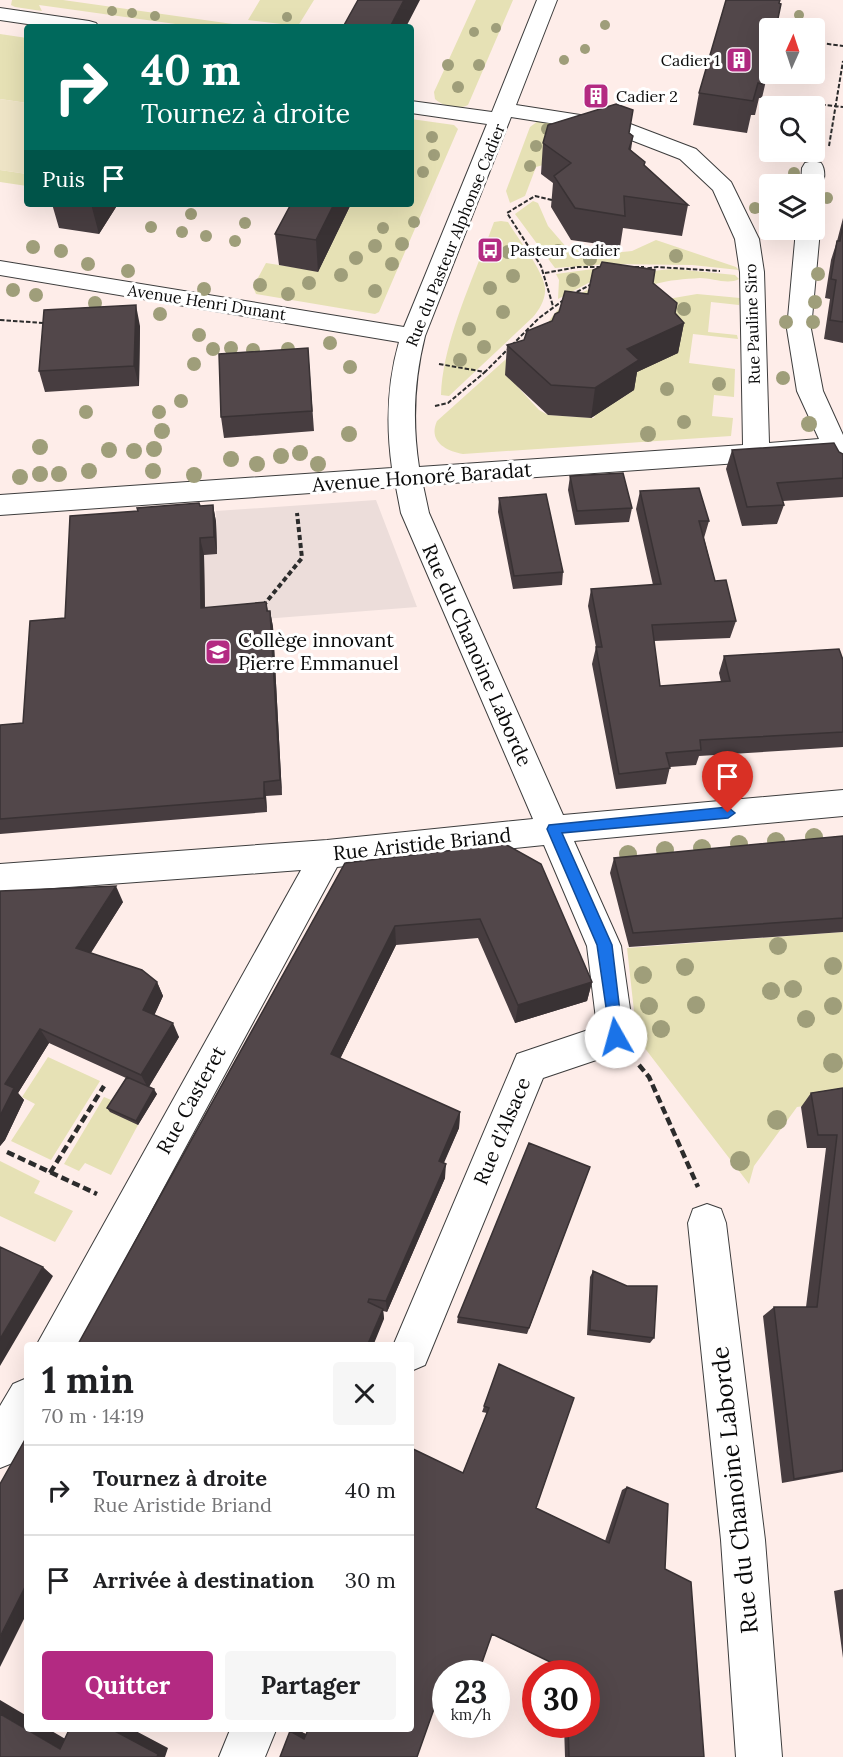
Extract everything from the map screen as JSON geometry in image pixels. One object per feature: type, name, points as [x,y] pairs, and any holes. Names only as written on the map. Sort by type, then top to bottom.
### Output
[{"type":"street","name":"Rue du Pasteur Alphonse Cadier","points":[[407,478],[402,454],[400,411],[410,347],[547,0]]},
{"type":"street","points":[[0,14],[68,24]]},
{"type":"street","name":"Rue Pauline Siro","points":[[414,107],[617,127],[688,154],[723,187],[747,239],[752,274],[756,453]]},
{"type":"street","points":[[807,240],[799,329],[810,391],[841,453]]},
{"type":"street","name":"Avenue Henri Dunant","points":[[0,268],[410,347]]},
{"type":"street","name":"Avenue Honoré Baradat","points":[[0,506],[756,453],[841,453]]},
{"type":"street","name":"Rue du Chanoine Laborde","points":[[407,478],[415,513],[554,829]]},
{"type":"street","name":"Rue Aristide Briand","points":[[5,885],[518,835],[554,829],[843,803]]},
{"type":"street","points":[[554,829],[604,945],[616,1037]]},
{"type":"street","name":"Rue Casteret","points":[[58,1342],[327,854]]},
{"type":"street","name":"Rue d'Alsace","points":[[414,1344],[530,1065],[616,1037]]},
{"type":"street","name":"Rue du Chanoine Laborde","points":[[707,1223],[743,1540],[759,1757]]},
{"type":"street","points":[[0,1447],[24,1403]]},
{"type":"street","points":[[242,1757],[252,1732]]},
{"type":"path","points":[[825,44],[843,46]]},
{"type":"path","points":[[818,169],[836,106],[843,61]]},
{"type":"path","points":[[825,105],[843,107]]},
{"type":"path","points":[[552,200],[534,196],[507,213],[532,248],[545,273],[553,306]]},
{"type":"path","points":[[545,273],[578,267],[612,266]]},
{"type":"path","points":[[623,267],[657,267],[752,274]]},
{"type":"path","points":[[622,273],[657,267]]},
{"type":"path","points":[[400,411],[448,404],[485,372],[553,306],[595,283]]},
{"type":"path","points":[[0,320],[44,323]]},
{"type":"path","points":[[410,347],[485,372]]},
{"type":"path","points":[[258,611],[302,558],[294,486]]},
{"type":"path","points":[[616,1037],[649,1077],[696,1179],[707,1223]]},
{"type":"path","points":[[50,1173],[104,1086]]},
{"type":"path","points":[[7,1152],[130,1210]]},
{"type":"shaded area","points":[[12,0],[63,0],[233,24],[175,24],[39,5],[42,11],[11,5]]},
{"type":"shaded area","points":[[260,0],[314,0],[299,24],[248,20]]},
{"type":"shaded area","points":[[476,0],[513,0],[468,105],[460,107],[442,104],[435,99],[434,92]]},
{"type":"shaded area","points":[[0,34],[24,38],[24,103],[0,99]]},
{"type":"shaded area","points":[[0,99],[24,103],[24,174],[0,170]]},
{"type":"shaded area","points":[[414,119],[454,125],[458,129],[379,312],[375,314],[256,294],[253,287],[266,263],[318,271],[350,207],[414,207]]},
{"type":"shaded area","points":[[538,121],[585,127],[543,165],[536,167],[525,196],[510,203],[506,191],[530,127]]},
{"type":"shaded area","points":[[0,170],[24,174],[24,186],[0,182]]},
{"type":"shaded area","points":[[533,201],[538,203],[548,226],[567,248],[603,254],[632,251],[656,240],[736,267],[739,270],[692,265],[609,264],[555,268],[515,214]]},
{"type":"shaded area","points":[[494,222],[508,222],[540,272],[545,288],[543,300],[533,317],[449,396],[441,395],[447,352],[461,307]]},
{"type":"shaded area","points":[[593,269],[615,269],[558,299],[559,280],[556,274]]},
{"type":"shaded area","points":[[675,269],[735,275],[739,279],[725,281],[700,278],[655,284],[553,326],[549,321],[559,309],[588,289],[624,277]]},
{"type":"shaded area","points":[[697,294],[740,298],[739,305],[711,302],[708,332],[737,335],[738,339],[693,334],[689,363],[735,369],[734,397],[714,395],[712,416],[733,418],[731,436],[463,454],[444,448],[437,439],[435,428],[437,421],[524,343],[515,384],[539,410],[548,415],[594,418],[595,414],[625,396],[662,300]]},
{"type":"shaded area","points":[[376,500],[417,607],[238,621],[205,632],[204,555],[217,553],[216,511]]},
{"type":"shaded area","points":[[843,932],[843,1100],[797,1107],[754,1166],[749,1184],[637,1038],[627,948]]},
{"type":"shaded area","points":[[48,1057],[100,1081],[51,1160],[11,1141],[35,1104],[22,1097]]},
{"type":"shaded area","points":[[104,1097],[116,1102],[138,1125],[111,1175],[85,1163],[79,1171],[64,1164]]},
{"type":"shaded area","points":[[0,1161],[40,1181],[34,1193],[73,1211],[55,1242],[0,1216]]},
{"type":"building","points":[[358,0],[404,0],[392,24],[345,24]]},
{"type":"building","points":[[726,0],[780,0],[778,18],[759,18],[759,83],[753,101],[699,93]]},
{"type":"building","points":[[616,104],[633,110],[629,133],[633,136],[629,149],[688,205],[624,196],[625,216],[575,208],[554,176],[571,163],[543,143],[548,125]]},
{"type":"building","points":[[289,207],[332,207],[316,240],[275,234]]},
{"type":"building","points":[[843,224],[843,322],[830,320],[836,280],[831,279],[837,241],[840,241]]},
{"type":"building","points":[[602,262],[655,270],[653,283],[677,303],[675,313],[684,323],[627,349],[639,360],[595,388],[551,385],[507,345],[524,340],[527,331],[552,321],[555,314],[559,312],[565,291],[588,294],[593,270],[600,267]]},
{"type":"building","points":[[136,305],[134,366],[39,371],[44,310]]},
{"type":"building","points":[[308,348],[312,411],[221,417],[219,354]]},
{"type":"building","points":[[834,443],[839,452],[843,454],[843,478],[777,483],[784,505],[747,507],[732,450]]},
{"type":"building","points":[[623,473],[632,508],[577,511],[570,476]]},
{"type":"building","points":[[699,488],[709,521],[699,521],[715,581],[726,580],[736,621],[652,625],[660,686],[730,681],[724,656],[839,649],[843,660],[843,732],[700,740],[701,750],[666,753],[670,768],[619,774],[596,647],[602,647],[591,589],[661,584],[640,491]]},
{"type":"building","points":[[546,494],[563,572],[514,576],[499,498]]},
{"type":"building","points":[[199,503],[200,506],[213,505],[214,537],[200,538],[201,608],[266,602],[267,611],[270,611],[280,780],[264,782],[264,798],[0,819],[0,725],[23,723],[30,621],[65,618],[70,516],[138,511],[137,508]]},
{"type":"building","points":[[843,836],[843,918],[633,933],[614,858]]},
{"type":"building","points":[[505,844],[541,864],[592,982],[518,1005],[480,919],[395,926],[331,1054],[460,1112],[439,1161],[446,1164],[386,1301],[369,1299],[368,1302],[383,1309],[369,1342],[79,1342],[345,863]]},
{"type":"building","points":[[116,886],[76,948],[142,970],[157,982],[143,1010],[173,1023],[141,1075],[40,1029],[5,1084],[14,1088],[0,1116],[0,891]]},
{"type":"building","points":[[127,1077],[154,1089],[136,1121],[107,1108]]},
{"type":"building","points":[[843,1088],[843,1470],[794,1479],[774,1307],[817,1307],[837,1135],[818,1135],[811,1093]]},
{"type":"building","points":[[529,1143],[590,1167],[529,1328],[458,1317]]},
{"type":"building","points":[[0,1247],[43,1267],[0,1339]]},
{"type":"building","points":[[593,1271],[627,1286],[657,1286],[654,1338],[590,1330]]},
{"type":"building","points":[[499,1364],[574,1398],[536,1508],[609,1543],[627,1487],[668,1504],[665,1569],[691,1582],[704,1757],[569,1757],[568,1738],[600,1738],[600,1660],[546,1660],[492,1634],[483,1660],[432,1660],[432,1714],[417,1757],[280,1757],[290,1732],[304,1739],[307,1732],[414,1732],[414,1449],[463,1473],[489,1408],[484,1406]]},
{"type":"building","points":[[24,1441],[24,1589],[0,1637],[0,1484]]},
{"type":"building","points":[[0,1714],[24,1728],[24,1732],[31,1732],[60,1749],[68,1732],[117,1732],[158,1754],[157,1757],[0,1757]]},
{"type":"place","name":"Cadier 1","points":[[739,60]]},
{"type":"place","name":"Cadier 2","points":[[596,96]]},
{"type":"place","name":"Pasteur Cadier","points":[[490,250]]},
{"type":"place","name":"Collège innovant Pierre Emmanuel","points":[[218,652]]},
{"type":"route","points":[[616,1037],[604,945],[554,829],[728,813]]}]
